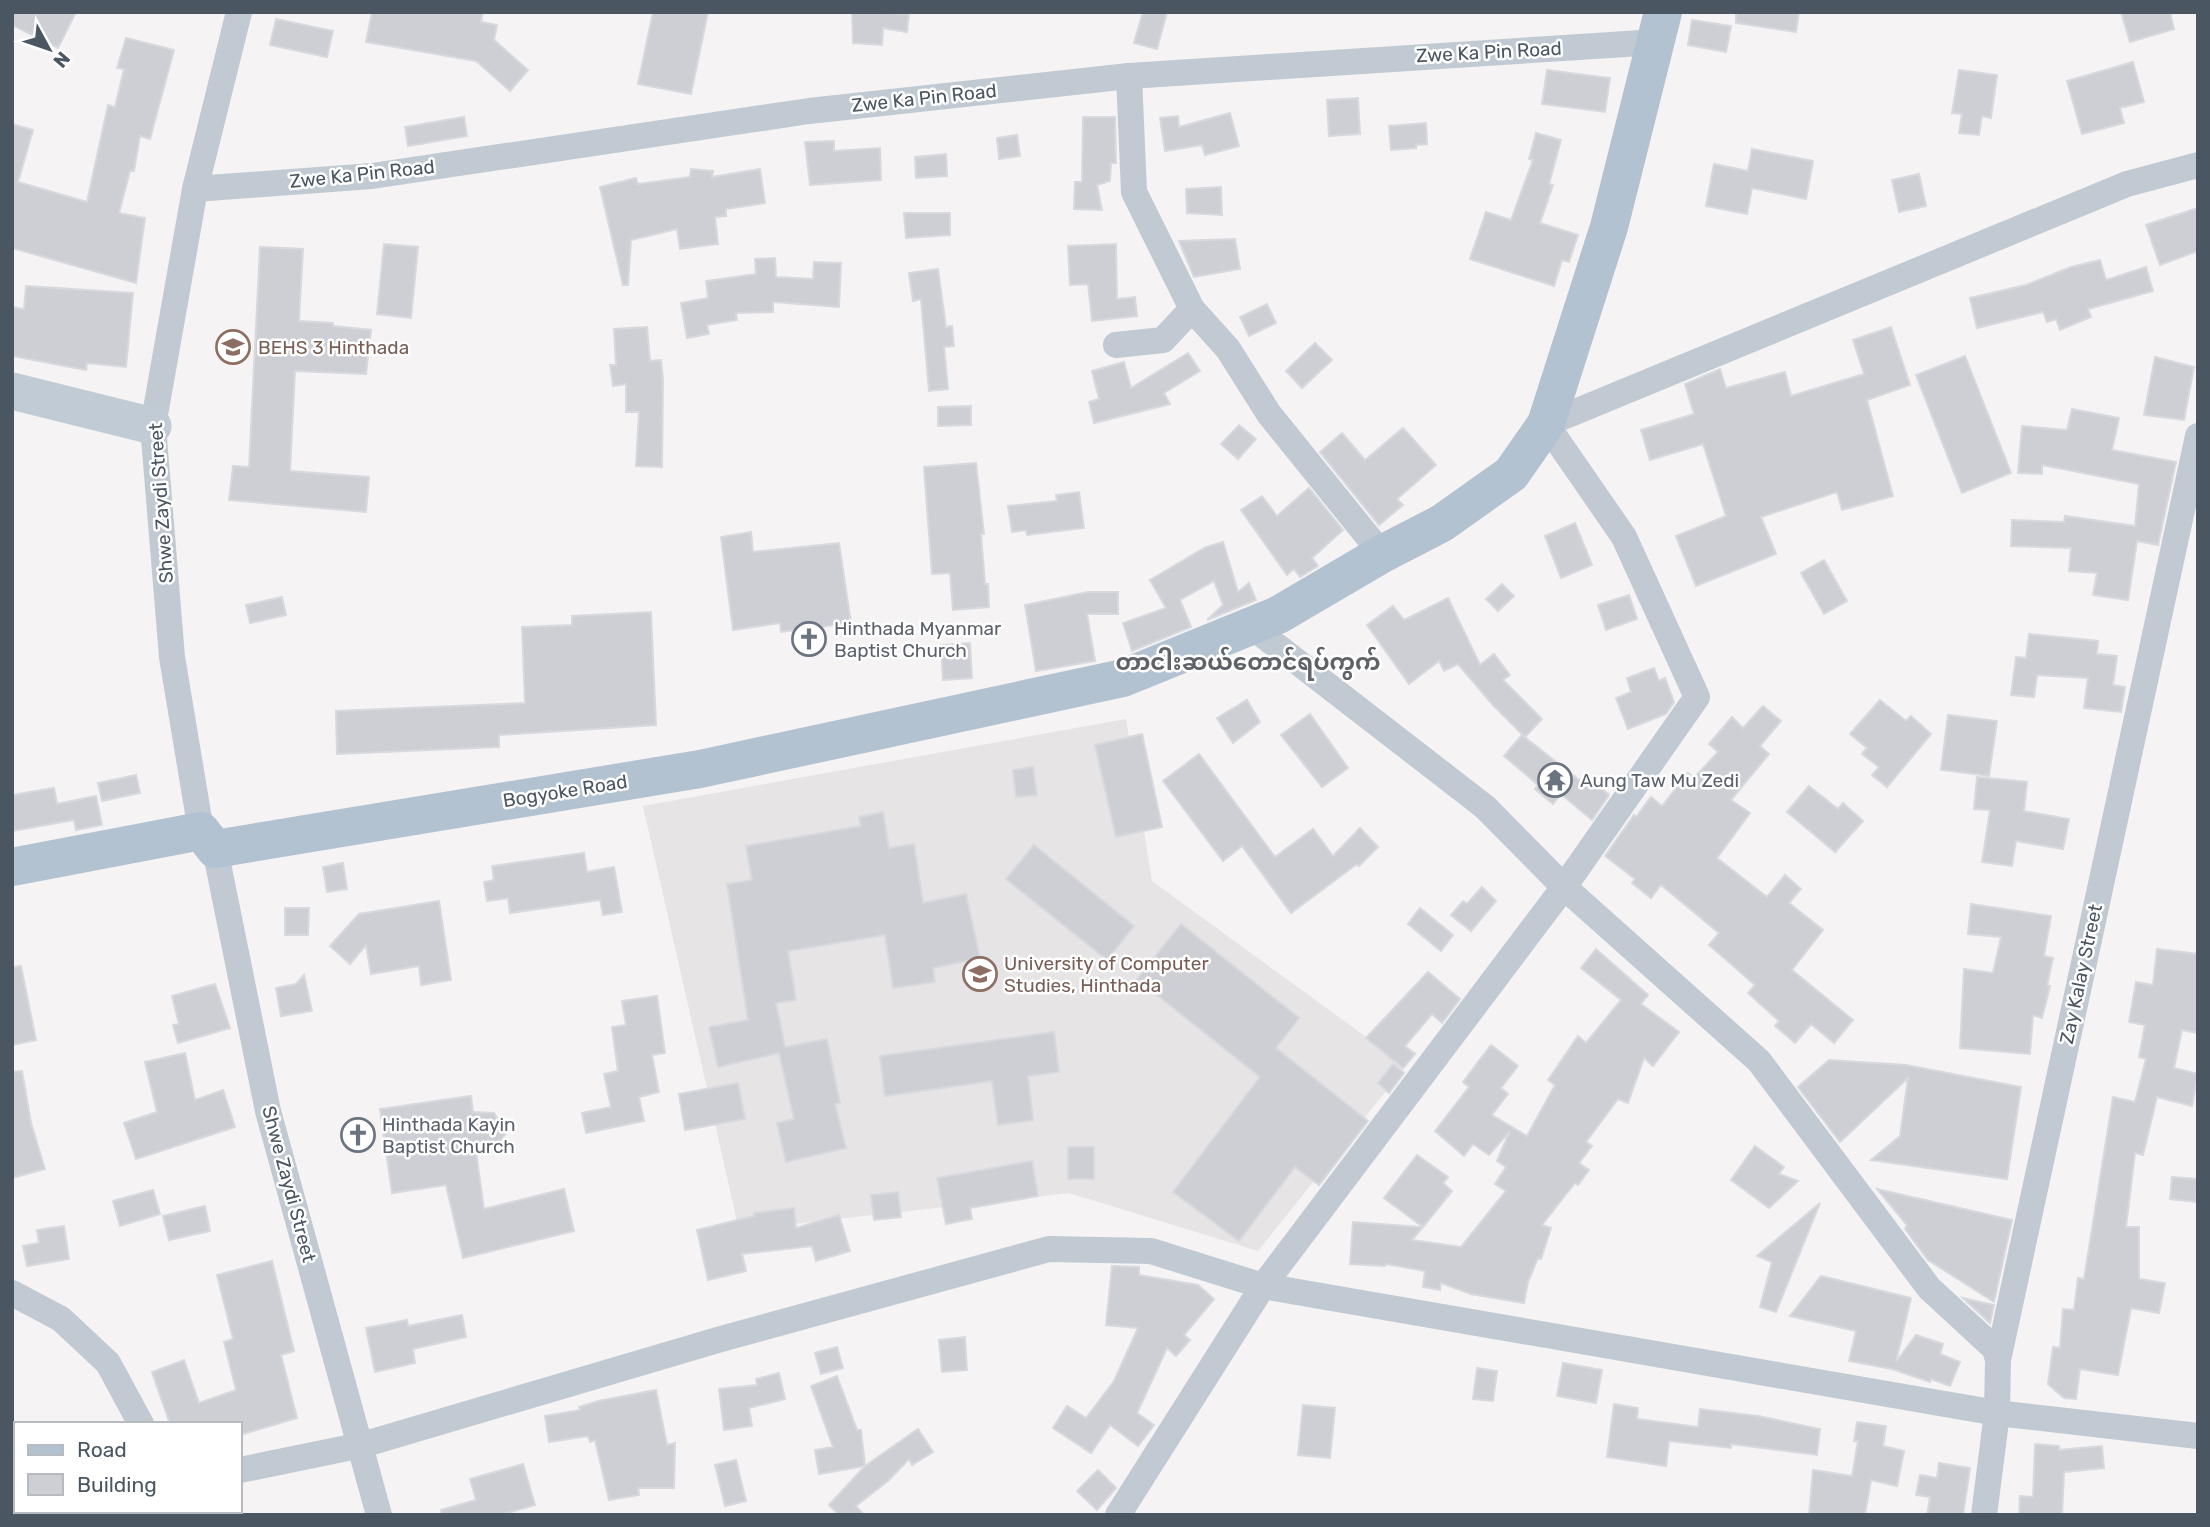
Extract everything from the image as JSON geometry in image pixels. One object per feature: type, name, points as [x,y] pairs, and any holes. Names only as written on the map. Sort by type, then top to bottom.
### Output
[{"type":"main road","name":"Bogyoke Road","points":[[12,867],[700,769],[1123,678],[1278,615],[1382,554],[1442,523],[1511,474],[1546,424],[1609,227],[1660,27]]},
{"type":"street","name":"Shwe Zaydi Street","points":[[239,12],[195,189],[153,426],[172,657],[208,840],[268,1111],[362,1445],[379,1515]]},
{"type":"street","name":"Zwe Ka Pin Road","points":[[195,189],[372,176],[809,111],[1129,76],[1660,27]]},
{"type":"street","points":[[1129,76],[1133,192],[1192,309],[1228,349],[1269,414],[1382,554]]},
{"type":"street","points":[[1118,1515],[1263,1286],[1564,887],[1697,696],[1624,537],[1546,424],[2127,184],[2198,165]]},
{"type":"street","points":[[1116,345],[1163,341],[1192,309]]},
{"type":"street","points":[[12,391],[153,426]]},
{"type":"street","name":"Zay Kalay Street","points":[[1984,1515],[1997,1413],[1998,1360],[2198,436]]},
{"type":"street","points":[[1251,626],[1485,807],[1564,887],[1759,1061],[1929,1288],[1995,1349],[1998,1360]]},
{"type":"street","points":[[242,1470],[362,1445],[721,1339],[1049,1249],[1151,1251],[1263,1286],[1997,1413],[2198,1436]]},
{"type":"street","points":[[12,1293],[61,1319],[108,1363],[140,1422]]},
{"type":"shaded area","name":"University of Computer Studies, Hinthada","points":[[1126,719],[1152,881],[1406,1066],[1258,1251],[1069,1193],[739,1230],[643,806]]},
{"type":"building","points":[[12,12],[76,12],[58,48],[12,25]]},
{"type":"building","points":[[372,12],[483,12],[481,22],[497,25],[494,40],[528,70],[510,91],[476,61],[366,42]]},
{"type":"building","points":[[653,12],[708,12],[691,94],[638,84]]},
{"type":"building","points":[[852,12],[909,14],[907,32],[883,28],[882,45],[853,43]]},
{"type":"building","points":[[1143,12],[1167,12],[1157,49],[1134,43]]},
{"type":"building","points":[[1736,12],[1799,12],[1796,32],[1736,23]]},
{"type":"building","points":[[2121,12],[2170,12],[2174,29],[2130,42]]},
{"type":"building","points":[[276,19],[333,31],[327,57],[270,45]]},
{"type":"building","points":[[1692,20],[1731,26],[1726,52],[1688,45]]},
{"type":"building","points":[[126,38],[174,50],[150,139],[140,136],[134,171],[130,171],[119,213],[145,218],[136,283],[12,248],[12,124],[33,130],[18,182],[87,202],[108,105],[115,107],[124,69],[117,68]]},
{"type":"building","points":[[2133,62],[2144,102],[2120,108],[2124,123],[2082,134],[2067,81]]},
{"type":"building","points":[[1547,70],[1610,78],[1605,112],[1542,104]]},
{"type":"building","points":[[1959,70],[1997,75],[1991,118],[1982,116],[1979,135],[1959,133],[1962,114],[1952,113]]},
{"type":"building","points":[[1358,98],[1360,134],[1329,136],[1327,100]]},
{"type":"building","points":[[1230,113],[1239,146],[1205,155],[1202,145],[1165,151],[1160,118],[1178,116],[1179,127]]},
{"type":"building","points":[[464,117],[467,136],[408,146],[405,127]]},
{"type":"building","points":[[1083,117],[1115,117],[1116,163],[1111,163],[1110,181],[1097,185],[1102,210],[1074,209],[1075,182],[1082,182]]},
{"type":"building","points":[[1426,123],[1427,144],[1416,145],[1416,148],[1391,150],[1389,126]]},
{"type":"building","points":[[1536,133],[1561,140],[1549,184],[1553,185],[1540,223],[1578,235],[1569,262],[1562,260],[1554,286],[1470,259],[1486,212],[1511,220],[1533,160],[1529,159]]},
{"type":"building","points":[[1017,135],[1020,156],[999,159],[997,138]]},
{"type":"building","points":[[834,141],[834,151],[880,148],[881,180],[810,185],[805,142]]},
{"type":"building","points":[[1752,149],[1813,161],[1806,199],[1752,188],[1747,214],[1706,206],[1714,164],[1748,171]]},
{"type":"building","points":[[946,154],[947,176],[916,178],[915,157]]},
{"type":"building","points":[[691,169],[713,171],[712,177],[760,169],[765,203],[726,209],[726,216],[715,217],[718,244],[680,249],[677,229],[631,240],[628,285],[623,285],[600,187],[636,178],[638,184],[690,177]]},
{"type":"building","points":[[1919,174],[1926,206],[1899,212],[1892,180]]},
{"type":"building","points":[[1221,187],[1222,215],[1187,213],[1186,189]]},
{"type":"building","points":[[2198,208],[2198,251],[2160,265],[2146,225]]},
{"type":"building","points":[[904,213],[950,213],[950,235],[906,238]]},
{"type":"building","points":[[1235,239],[1240,269],[1194,277],[1179,241]]},
{"type":"building","points":[[384,244],[418,247],[411,318],[377,314]]},
{"type":"building","points":[[1116,244],[1117,299],[1135,297],[1137,316],[1092,321],[1088,284],[1070,285],[1068,246]]},
{"type":"building","points":[[260,247],[303,249],[299,321],[333,323],[333,326],[371,330],[366,374],[295,371],[290,471],[369,477],[366,512],[229,500],[233,466],[249,467]]},
{"type":"building","points":[[775,258],[776,277],[813,279],[814,262],[841,263],[839,307],[773,302],[773,312],[736,313],[737,320],[707,325],[709,334],[687,338],[681,303],[708,298],[706,281],[756,274],[755,259]]},
{"type":"building","points":[[2100,260],[2106,280],[2146,267],[2153,291],[2088,309],[2091,317],[2060,330],[2056,319],[2047,322],[2043,312],[1977,328],[1970,298],[2026,285],[2071,267]]},
{"type":"building","points":[[938,269],[946,327],[952,326],[954,346],[944,347],[948,389],[929,391],[921,299],[913,301],[909,273]]},
{"type":"building","points":[[26,286],[133,293],[126,367],[87,363],[86,370],[12,356],[12,307],[24,309]]},
{"type":"building","points":[[1267,304],[1276,323],[1249,336],[1240,317]]},
{"type":"building","points":[[647,327],[650,361],[661,360],[662,467],[636,466],[639,412],[626,412],[626,384],[613,386],[610,365],[616,365],[614,329]]},
{"type":"building","points":[[1891,327],[1910,385],[1867,400],[1893,496],[1842,510],[1837,492],[1761,517],[1776,554],[1696,586],[1676,536],[1726,516],[1703,444],[1650,460],[1641,430],[1694,414],[1685,384],[1720,369],[1726,388],[1785,372],[1791,396],[1864,374],[1853,340]]},
{"type":"building","points":[[1315,343],[1332,360],[1302,388],[1286,371]]},
{"type":"building","points":[[1188,353],[1200,371],[1164,393],[1170,404],[1094,423],[1089,402],[1099,399],[1092,371],[1124,362],[1131,388]]},
{"type":"building","points":[[1965,356],[2011,473],[1962,493],[1916,375]]},
{"type":"building","points":[[2155,357],[2194,367],[2184,420],[2144,415]]},
{"type":"building","points":[[971,406],[971,425],[938,426],[938,407]]},
{"type":"building","points":[[2072,409],[2119,418],[2112,450],[2176,462],[2158,545],[2137,541],[2128,600],[2093,595],[2097,573],[2069,571],[2071,548],[2011,546],[2012,520],[2064,522],[2065,516],[2135,526],[2139,484],[2042,465],[2042,474],[2018,473],[2022,426],[2067,430]]},
{"type":"building","points":[[1239,425],[1256,439],[1238,459],[1221,444]]},
{"type":"building","points":[[1403,428],[1436,465],[1397,499],[1403,505],[1379,525],[1320,452],[1342,433],[1365,460]]},
{"type":"building","points":[[976,463],[989,607],[953,610],[950,573],[932,574],[924,467]]},
{"type":"building","points":[[1309,488],[1343,530],[1312,558],[1318,566],[1300,577],[1294,569],[1287,575],[1241,510],[1262,496],[1277,516]]},
{"type":"building","points":[[1079,492],[1084,528],[1027,535],[1026,530],[1012,532],[1008,506],[1057,501],[1056,495]]},
{"type":"building","points":[[1575,523],[1592,565],[1561,578],[1545,536]]},
{"type":"building","points":[[751,532],[753,552],[839,543],[851,623],[781,632],[780,623],[733,630],[721,537]]},
{"type":"building","points":[[1223,542],[1238,592],[1249,583],[1256,600],[1207,620],[1223,605],[1214,581],[1180,600],[1191,627],[1132,651],[1123,623],[1166,608],[1150,580],[1206,547]]},
{"type":"building","points":[[1824,560],[1847,601],[1824,614],[1801,573]]},
{"type":"building","points":[[1502,584],[1514,596],[1498,611],[1486,599]]},
{"type":"building","points":[[1088,592],[1118,592],[1118,614],[1087,614],[1095,661],[1036,671],[1025,605]]},
{"type":"building","points":[[1629,595],[1637,619],[1606,630],[1598,605]]},
{"type":"building","points":[[282,597],[286,615],[250,623],[246,605]]},
{"type":"building","points":[[1448,598],[1480,665],[1494,654],[1510,675],[1503,680],[1542,719],[1525,737],[1458,664],[1444,671],[1439,661],[1409,684],[1367,625],[1393,606],[1404,620]]},
{"type":"building","points":[[651,612],[656,725],[499,735],[499,747],[337,754],[336,711],[525,703],[522,627],[572,625],[572,616]]},
{"type":"building","points":[[2029,634],[2098,641],[2097,654],[2117,656],[2113,685],[2125,687],[2121,712],[2084,708],[2088,678],[2037,675],[2034,697],[2011,695],[2016,657],[2026,658]]},
{"type":"building","points":[[970,643],[972,678],[943,680],[941,645]]},
{"type":"building","points":[[1654,668],[1659,681],[1665,678],[1674,702],[1666,714],[1628,729],[1616,698],[1631,692],[1627,678]]},
{"type":"building","points":[[1247,700],[1260,722],[1233,743],[1217,718]]},
{"type":"building","points":[[1880,700],[1906,721],[1911,716],[1931,734],[1887,787],[1872,775],[1879,767],[1862,754],[1867,748],[1850,734]]},
{"type":"building","points":[[1763,706],[1781,721],[1760,746],[1769,754],[1731,800],[1750,813],[1717,858],[1767,897],[1785,875],[1801,889],[1789,903],[1823,930],[1792,970],[1853,1020],[1834,1043],[1811,1024],[1795,1043],[1775,1026],[1779,1021],[1748,993],[1755,985],[1709,945],[1719,933],[1661,885],[1651,898],[1632,883],[1635,879],[1605,856],[1634,815],[1636,817],[1651,797],[1662,806],[1688,773],[1694,778],[1718,752],[1709,744],[1732,717],[1743,728]]},
{"type":"building","points":[[1310,714],[1348,768],[1322,787],[1281,735]]},
{"type":"building","points":[[1948,715],[1997,721],[1989,776],[1941,770]]},
{"type":"building","points":[[1142,734],[1162,827],[1116,837],[1095,745]]},
{"type":"building","points":[[1522,735],[1588,787],[1593,781],[1609,795],[1592,820],[1561,794],[1553,804],[1535,789],[1538,785],[1504,756]]},
{"type":"building","points":[[1199,754],[1275,857],[1313,829],[1333,856],[1360,828],[1378,847],[1359,866],[1357,864],[1291,913],[1242,846],[1223,861],[1163,781]]},
{"type":"building","points":[[1033,767],[1037,795],[1016,797],[1013,770]]},
{"type":"building","points":[[136,775],[140,793],[102,801],[98,783]]},
{"type":"building","points":[[1977,777],[2027,782],[2024,811],[2069,819],[2063,849],[2016,841],[2012,866],[1982,862],[1990,810],[1974,809]]},
{"type":"building","points":[[1809,786],[1838,809],[1843,803],[1863,821],[1835,852],[1787,812]]},
{"type":"building","points":[[54,788],[57,804],[96,796],[102,825],[76,830],[74,820],[12,831],[12,795]]},
{"type":"building","points":[[883,812],[889,848],[914,844],[923,903],[966,894],[980,958],[933,968],[935,982],[893,988],[885,935],[788,951],[796,1000],[776,1003],[785,1047],[827,1039],[840,1103],[835,1104],[846,1148],[786,1162],[777,1123],[794,1119],[779,1053],[718,1067],[709,1027],[748,1020],[727,884],[752,880],[746,846],[861,826],[859,817]]},
{"type":"building","points":[[1034,845],[1134,926],[1107,960],[1006,879]]},
{"type":"building","points":[[584,853],[587,872],[614,867],[622,912],[603,915],[600,900],[510,913],[508,898],[487,901],[484,882],[494,880],[492,866]]},
{"type":"building","points":[[343,863],[347,889],[327,892],[323,867]]},
{"type":"building","points":[[1482,887],[1496,901],[1471,931],[1451,915],[1463,901],[1467,904]]},
{"type":"building","points":[[439,901],[451,980],[421,985],[419,966],[371,974],[366,945],[350,964],[330,946],[359,914]]},
{"type":"building","points":[[1971,904],[2051,916],[2044,956],[2053,958],[2047,986],[2050,986],[2042,1018],[2033,1015],[2030,1054],[1960,1048],[1964,969],[1993,973],[2001,937],[1968,934]]},
{"type":"building","points":[[285,908],[309,908],[308,935],[285,935]]},
{"type":"building","points":[[1420,908],[1453,935],[1441,951],[1408,924]]},
{"type":"building","points":[[1181,924],[1299,1018],[1276,1048],[1368,1121],[1319,1185],[1295,1167],[1239,1241],[1173,1192],[1260,1077],[1137,979]]},
{"type":"building","points":[[1596,949],[1648,995],[1641,1004],[1679,1032],[1653,1066],[1644,1058],[1628,1103],[1618,1099],[1586,1142],[1592,1146],[1579,1163],[1589,1170],[1578,1185],[1575,1183],[1542,1225],[1551,1228],[1541,1259],[1538,1258],[1528,1282],[1524,1303],[1471,1294],[1441,1283],[1440,1290],[1423,1287],[1425,1271],[1386,1264],[1350,1264],[1353,1222],[1423,1227],[1412,1240],[1461,1247],[1506,1191],[1495,1184],[1506,1167],[1497,1161],[1510,1131],[1489,1155],[1473,1144],[1464,1156],[1435,1131],[1469,1087],[1463,1082],[1491,1045],[1518,1066],[1501,1088],[1508,1094],[1492,1115],[1527,1136],[1555,1085],[1548,1080],[1578,1036],[1586,1043],[1621,1000],[1581,968]]},
{"type":"building","points":[[2157,949],[2198,954],[2198,1033],[2182,1030],[2174,1068],[2198,1074],[2192,1106],[2157,1097],[2143,1155],[2135,1153],[2126,1227],[2139,1227],[2139,1279],[2165,1283],[2159,1313],[2131,1308],[2118,1375],[2080,1369],[2076,1399],[2064,1398],[2048,1384],[2053,1347],[2060,1348],[2063,1309],[2074,1310],[2078,1278],[2084,1279],[2113,1097],[2135,1102],[2146,1059],[2139,1057],[2145,1025],[2129,1022],[2136,982],[2153,985]]},
{"type":"building","points":[[21,966],[36,1040],[12,1045],[12,967]]},
{"type":"building","points":[[1428,972],[1460,999],[1442,1023],[1432,1014],[1405,1046],[1415,1054],[1403,1068],[1366,1038]]},
{"type":"building","points":[[304,975],[312,1011],[281,1016],[276,988],[296,984]]},
{"type":"building","points":[[215,984],[230,1028],[178,1043],[173,1025],[179,1024],[172,996]]},
{"type":"building","points":[[657,996],[665,1053],[652,1055],[659,1092],[639,1097],[644,1121],[586,1133],[582,1113],[611,1107],[604,1074],[618,1071],[612,1027],[626,1025],[622,1001]]},
{"type":"building","points":[[1054,1032],[1059,1072],[1028,1076],[1033,1120],[998,1125],[992,1081],[885,1096],[880,1056]]},
{"type":"building","points":[[185,1053],[195,1100],[223,1090],[235,1127],[136,1159],[124,1123],[157,1112],[145,1062]]},
{"type":"building","points":[[1829,1060],[1906,1065],[2021,1087],[2007,1179],[1871,1160],[1900,1136],[1908,1078],[1840,1142],[1798,1087]]},
{"type":"building","points":[[1393,1064],[1404,1073],[1389,1093],[1378,1083]]},
{"type":"building","points":[[22,1071],[31,1123],[45,1169],[12,1178],[12,1072]]},
{"type":"building","points":[[738,1083],[745,1119],[685,1130],[679,1094]]},
{"type":"building","points":[[471,1096],[473,1112],[494,1113],[506,1133],[495,1150],[476,1152],[484,1209],[564,1189],[574,1231],[463,1258],[446,1185],[392,1193],[380,1109]]},
{"type":"building","points":[[1755,1146],[1784,1167],[1779,1174],[1798,1181],[1769,1208],[1731,1180]]},
{"type":"building","points":[[1068,1147],[1094,1147],[1094,1179],[1068,1179]]},
{"type":"building","points":[[1417,1155],[1448,1177],[1443,1183],[1452,1191],[1423,1227],[1384,1198]]},
{"type":"building","points":[[1032,1161],[1038,1196],[970,1208],[972,1219],[946,1224],[937,1178]]},
{"type":"building","points":[[2172,1177],[2198,1179],[2196,1202],[2170,1199]]},
{"type":"building","points":[[1877,1189],[2012,1220],[1994,1302],[1928,1260],[1905,1229],[1907,1225]]},
{"type":"building","points":[[153,1190],[160,1214],[120,1226],[113,1201]]},
{"type":"building","points":[[898,1192],[901,1217],[874,1220],[871,1195]]},
{"type":"building","points":[[1820,1203],[1776,1312],[1760,1307],[1772,1262],[1757,1256]]},
{"type":"building","points":[[205,1206],[210,1231],[169,1240],[163,1216]]},
{"type":"building","points":[[794,1208],[796,1228],[839,1215],[850,1251],[816,1261],[812,1246],[742,1254],[746,1271],[708,1280],[697,1230],[754,1216],[754,1213]]},
{"type":"building","points":[[64,1226],[69,1259],[27,1266],[23,1246],[39,1243],[37,1230]]},
{"type":"building","points":[[272,1261],[294,1351],[281,1355],[297,1418],[242,1434],[242,1422],[169,1422],[152,1372],[184,1360],[199,1403],[236,1390],[224,1342],[233,1339],[217,1275]]},
{"type":"building","points":[[1112,1266],[1139,1267],[1139,1275],[1198,1285],[1214,1299],[1184,1335],[1190,1340],[1176,1356],[1167,1348],[1137,1413],[1154,1425],[1138,1446],[1110,1425],[1091,1453],[1053,1428],[1067,1406],[1086,1418],[1114,1381],[1138,1328],[1106,1325]]},
{"type":"building","points":[[1821,1276],[1911,1298],[1896,1362],[1916,1335],[1943,1344],[1940,1354],[1960,1362],[1950,1386],[1892,1369],[1849,1361],[1856,1331],[1790,1316]]},
{"type":"building","points":[[1963,1298],[1994,1305],[1990,1323]]},
{"type":"building","points":[[462,1315],[466,1337],[413,1349],[415,1363],[375,1372],[366,1328],[407,1320],[408,1326]]},
{"type":"building","points":[[965,1337],[967,1370],[942,1372],[939,1340]]},
{"type":"building","points":[[837,1347],[843,1368],[821,1374],[815,1353]]},
{"type":"building","points":[[1563,1363],[1602,1370],[1596,1403],[1557,1396]]},
{"type":"building","points":[[1477,1368],[1497,1371],[1493,1401],[1473,1399]]},
{"type":"building","points":[[779,1373],[785,1399],[749,1408],[752,1426],[724,1430],[719,1389],[757,1385],[756,1379]]},
{"type":"building","points":[[837,1376],[857,1430],[861,1430],[865,1466],[819,1474],[815,1450],[833,1447],[811,1386]]},
{"type":"building","points":[[656,1390],[667,1445],[675,1443],[674,1488],[638,1488],[639,1495],[609,1500],[595,1440],[590,1442],[588,1436],[549,1442],[545,1416],[580,1410],[579,1407],[598,1401]]},
{"type":"building","points":[[1614,1404],[1638,1408],[1637,1419],[1698,1427],[1700,1409],[1758,1416],[1820,1429],[1817,1455],[1731,1444],[1731,1448],[1669,1441],[1666,1466],[1607,1457]]},
{"type":"building","points":[[1303,1405],[1335,1408],[1330,1458],[1298,1455]]},
{"type":"building","points":[[1857,1422],[1886,1426],[1883,1446],[1904,1451],[1897,1486],[1871,1480],[1865,1515],[1809,1515],[1813,1470],[1852,1476],[1858,1441],[1854,1441]]},
{"type":"building","points":[[918,1429],[933,1452],[912,1465],[909,1459],[889,1480],[856,1506],[864,1515],[839,1515],[829,1505],[865,1466]]},
{"type":"building","points":[[2035,1444],[2059,1446],[2059,1450],[2102,1446],[2104,1468],[2064,1472],[2062,1515],[2019,1515],[2020,1496],[2033,1497]]},
{"type":"building","points":[[736,1460],[746,1501],[725,1506],[715,1465]]},
{"type":"building","points":[[1939,1463],[1970,1468],[1963,1515],[1927,1515],[1930,1497],[1916,1495],[1920,1475],[1937,1478]]},
{"type":"building","points":[[523,1464],[535,1505],[500,1515],[442,1515],[441,1510],[476,1500],[470,1479]]},
{"type":"building","points":[[1098,1470],[1116,1488],[1097,1510],[1077,1491]]},
{"type":"place","name":"BEHS 3 Hinthada","points":[[233,347]]},
{"type":"place","name":"Hinthada Myanmar Baptist Church","points":[[809,639]]},
{"type":"place","name":"Aung Taw Mu Zedi","points":[[1555,780]]},
{"type":"place","name":"University of Computer Studies, Hinthada","points":[[980,974]]},
{"type":"place","name":"Hinthada Kayin Baptist Church","points":[[358,1135]]},
{"type":"district","name":"တာငါးဆယ်တောင်ရပ်ကွက်","points":[[1248,662]]}]
